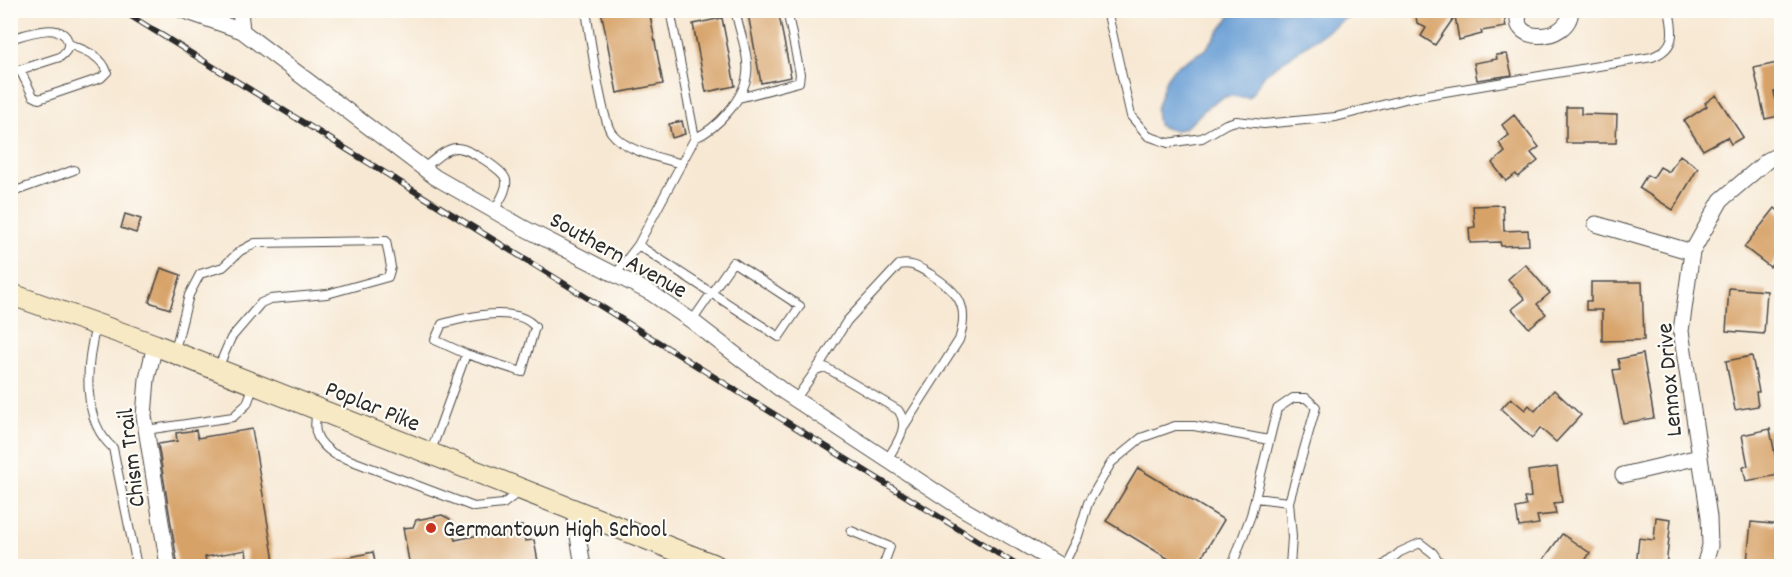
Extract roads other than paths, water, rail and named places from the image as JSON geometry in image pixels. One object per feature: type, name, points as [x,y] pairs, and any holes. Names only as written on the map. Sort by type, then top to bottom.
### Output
[{"type":"main road","name":"Poplar Pike","points":[[10,294],[165,348],[716,567]]},
{"type":"street","name":"Southern Avenue","points":[[182,10],[242,31],[424,168],[494,211],[651,293],[692,321],[795,400],[953,503],[1062,567]]},
{"type":"street","points":[[240,10],[242,31]]},
{"type":"street","points":[[1521,10],[1519,21],[1521,28],[1534,37],[1558,31],[1565,26],[1571,10]]},
{"type":"street","name":"Lennox Drive","points":[[1704,567],[1710,546],[1709,517],[1681,331],[1692,252],[1721,200],[1768,160],[1782,153]]},
{"type":"street","points":[[1596,224],[1692,252]]},
{"type":"street","name":"Chism Trail","points":[[165,348],[147,379],[144,416],[168,567]]},
{"type":"street","points":[[1623,475],[1699,457]]},
{"type":"street","points":[[574,512],[583,567]]},
{"type":"lane","points":[[586,10],[604,113],[611,133],[633,148],[682,164]]},
{"type":"lane","points":[[670,10],[695,138]]},
{"type":"lane","points":[[615,275],[638,245],[695,138],[713,128],[739,98],[748,82],[748,69],[735,10]]},
{"type":"lane","points":[[739,98],[799,82],[800,74],[787,10]]},
{"type":"lane","points":[[1107,10],[1131,116],[1148,136],[1168,143],[1202,138],[1236,121],[1264,124],[1336,117],[1409,98],[1652,57],[1665,52],[1670,46],[1672,34],[1669,10]]},
{"type":"lane","points":[[10,39],[44,30],[56,31],[66,37],[69,44],[66,52],[60,57],[10,73]]},
{"type":"lane","points":[[20,70],[33,96],[39,99],[101,78],[107,72],[104,63],[95,55],[69,44]]},
{"type":"lane","points":[[424,168],[455,147],[463,148],[477,156],[502,172],[506,178],[506,184],[494,211]]},
{"type":"lane","points":[[10,193],[74,170]]},
{"type":"lane","points":[[165,348],[200,273],[223,267],[240,251],[255,243],[386,241],[391,267],[388,277],[327,294],[270,299],[261,303],[231,338],[217,369]]},
{"type":"lane","points":[[638,245],[710,294],[779,337],[800,306],[733,262],[710,294],[692,321]]},
{"type":"lane","points":[[795,400],[843,326],[899,265],[908,263],[916,266],[948,285],[961,303],[964,325],[959,340],[904,426],[887,459]]},
{"type":"lane","points":[[501,315],[520,316],[535,327],[522,372],[466,354],[435,340],[442,324],[465,318],[501,315]]},
{"type":"lane","points":[[97,324],[89,352],[89,386],[99,429],[103,439],[113,448],[137,567]]},
{"type":"lane","points":[[430,455],[466,354]]},
{"type":"lane","points":[[816,370],[825,367],[834,371],[898,410],[903,416],[904,426]]},
{"type":"lane","points":[[146,430],[233,417],[247,404],[255,384]]},
{"type":"lane","points":[[1233,567],[1255,498],[1277,409],[1293,398],[1306,398],[1316,407],[1288,502],[1292,537],[1290,567]]},
{"type":"lane","points":[[318,410],[315,434],[321,445],[334,454],[474,507],[503,504],[520,491]]},
{"type":"lane","points":[[1062,567],[1078,536],[1088,503],[1111,463],[1141,438],[1175,426],[1194,426],[1269,440]]},
{"type":"lane","points":[[1255,498],[1288,502]]},
{"type":"lane","points":[[851,531],[890,548],[884,567]]},
{"type":"lane","points":[[1383,567],[1400,552],[1420,543],[1433,553],[1442,567]]},
{"type":"water","points":[[1234,11],[1356,11],[1265,74],[1249,98],[1225,97],[1206,108],[1193,122],[1179,130],[1158,125],[1156,109],[1166,79],[1174,68],[1206,49]]},
{"type":"railway","points":[[121,10],[1018,566]]},
{"type":"place","name":"Germantown High School","points":[[431,528]]}]
